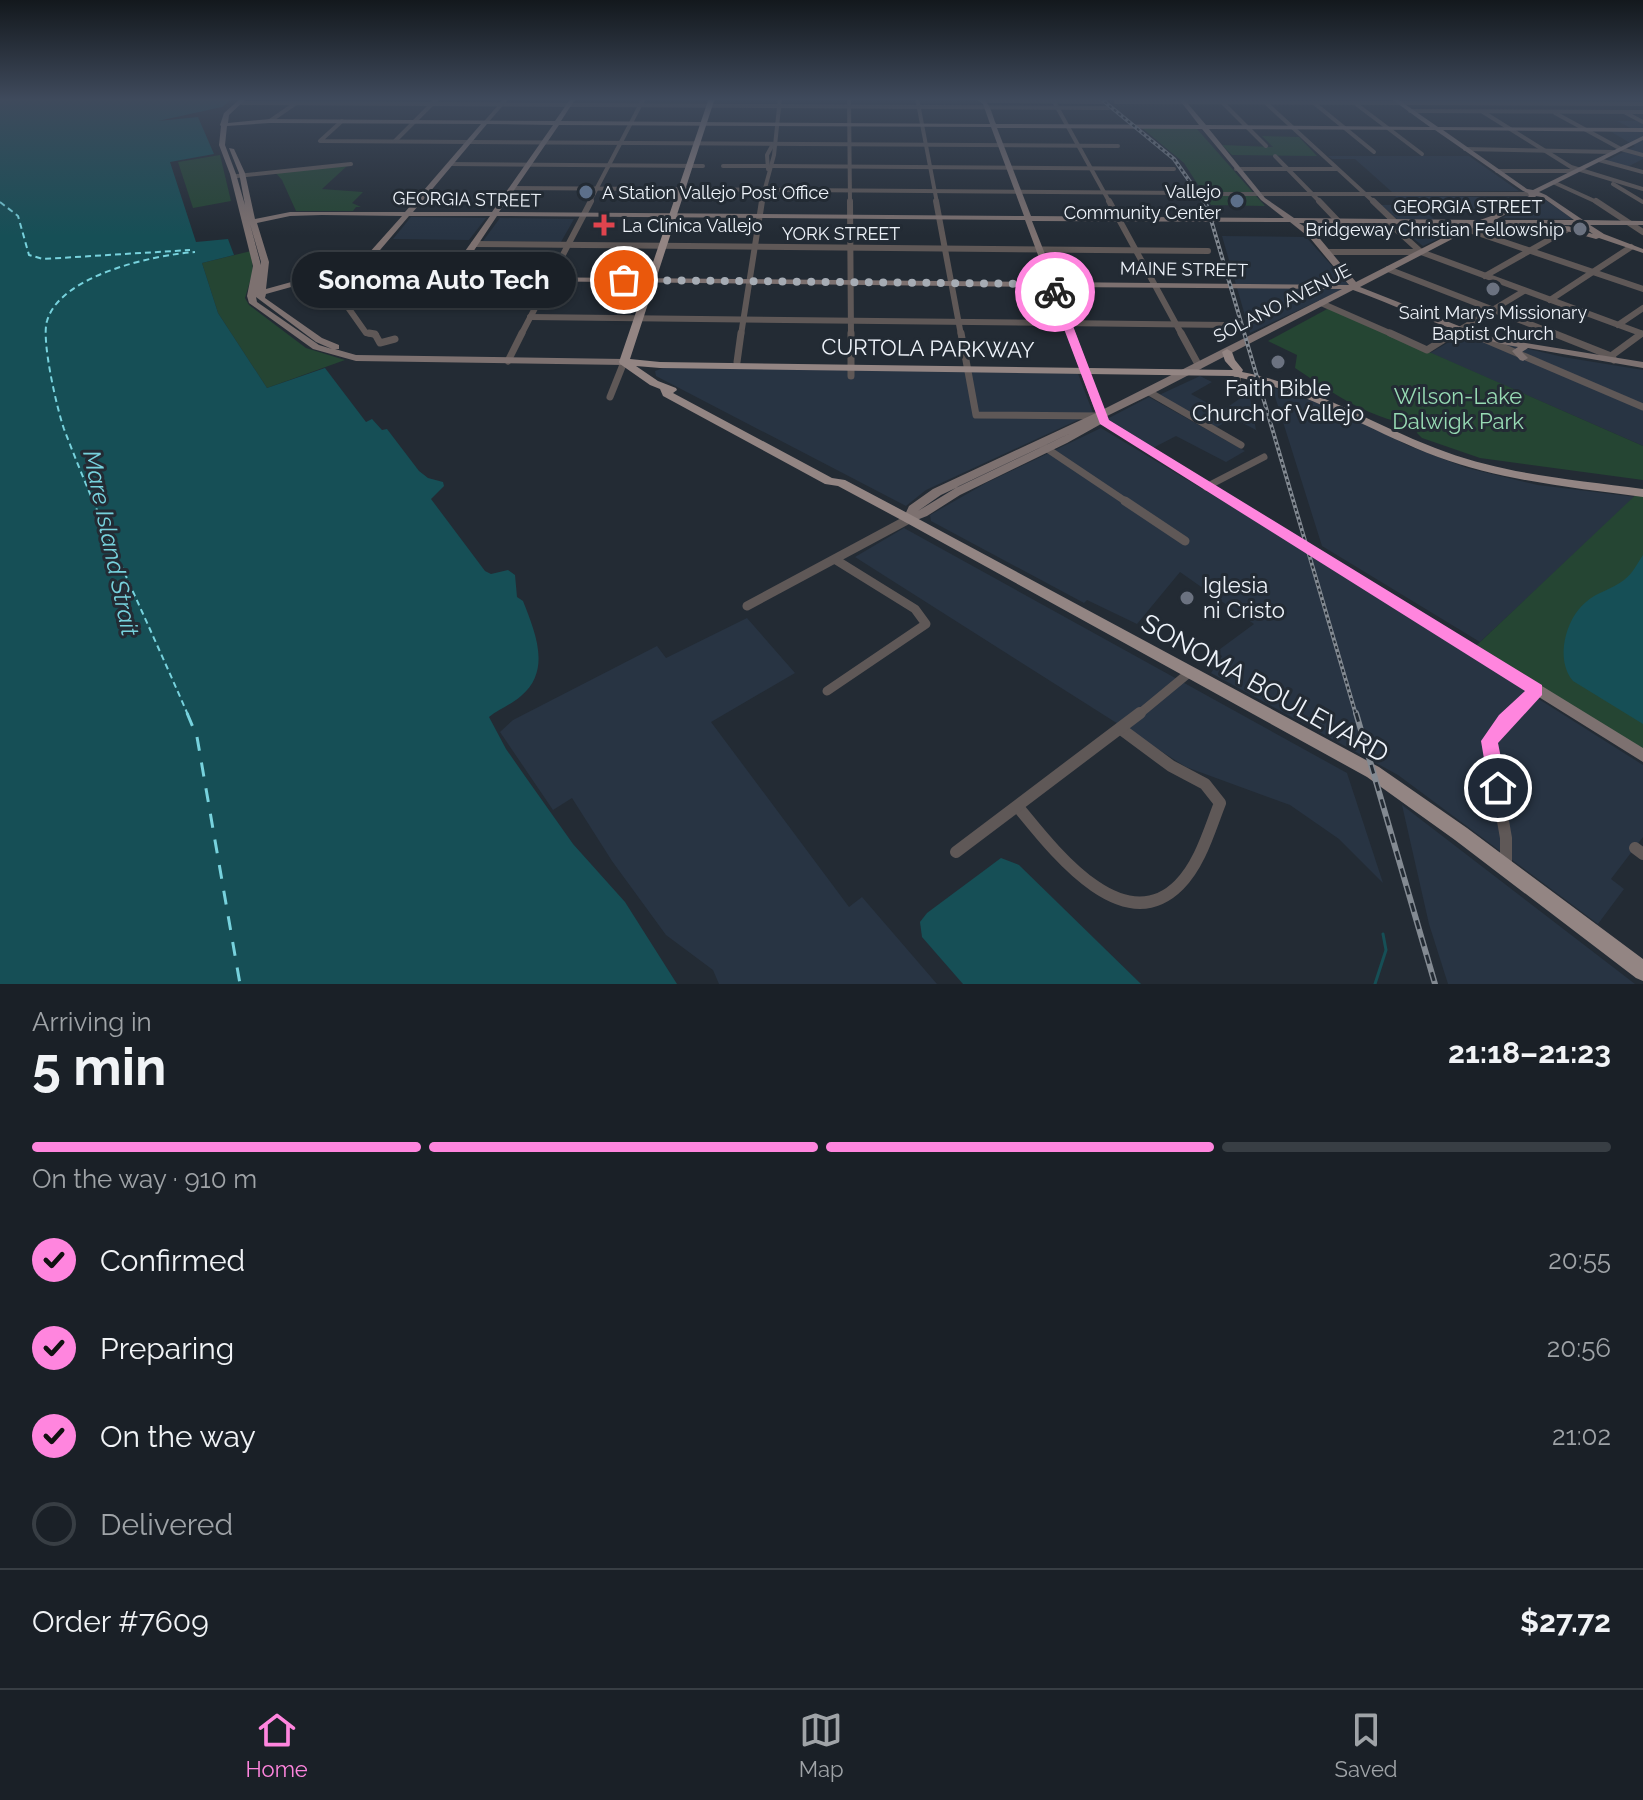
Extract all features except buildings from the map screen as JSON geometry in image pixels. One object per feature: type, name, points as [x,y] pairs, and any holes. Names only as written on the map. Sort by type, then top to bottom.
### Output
[{"type":"main road","points":[[222,144],[238,176],[249,222],[257,266],[255,295]]},
{"type":"main road","points":[[363,265],[467,144]]},
{"type":"main road","points":[[449,273],[474,244],[543,144]]},
{"type":"main road","points":[[624,362],[698,144]]},
{"type":"main road","points":[[1216,144],[1258,193],[1307,232],[1354,287],[1524,352],[1613,358],[1643,365]]},
{"type":"main road","points":[[1458,144],[1533,194],[1544,196],[1593,234]]},
{"type":"main road","name":"SOLANO AVENUE","points":[[909,519],[923,515],[956,493],[1044,446],[1096,424],[1101,416],[1632,144]]},
{"type":"main road","points":[[1001,145],[1101,416],[1109,426],[1643,756]]},
{"type":"main road","points":[[1506,208],[1643,251]]},
{"type":"main road","name":"SOLANO AVENUE","points":[[1479,222],[1497,217],[1506,208]]},
{"type":"main road","name":"GEORGIA STREET","points":[[249,222],[298,214],[407,214],[1643,223]]},
{"type":"main road","points":[[1497,217],[1512,222]]},
{"type":"main road","points":[[1305,221],[1307,232]]},
{"type":"main road","points":[[1442,222],[1465,229]]},
{"type":"main road","name":"MAINE STREET","points":[[255,295],[307,285],[363,265],[501,278],[1354,287]]},
{"type":"main road","points":[[1344,272],[1368,279]]},
{"type":"main road","points":[[1317,286],[1330,290],[1335,296]]},
{"type":"main road","name":"CURTOLA PARKWAY","points":[[255,295],[256,307],[324,351],[411,359],[737,362],[851,369]]},
{"type":"main road","points":[[1227,352],[1239,372]]},
{"type":"main road","name":"CURTOLA PARKWAY","points":[[624,362],[851,369],[1195,368],[1239,372],[1319,392],[1416,439],[1474,460],[1521,472],[1643,487]]},
{"type":"main road","name":"SONOMA BOULEVARD","points":[[624,362],[650,381],[673,390],[836,476],[841,483],[1373,772],[1643,971]]},
{"type":"main road","points":[[650,381],[648,371],[660,365]]},
{"type":"main road","name":"CURTOLA PARKWAY","points":[[1083,368],[1154,371],[1195,368]]},
{"type":"main road","points":[[1154,371],[1166,377],[1166,383]]},
{"type":"main road","name":"CURTOLA PARKWAY","points":[[1239,372],[1315,395],[1417,444],[1476,467],[1533,480],[1643,493]]},
{"type":"street","points":[[508,361],[620,144]]},
{"type":"street","points":[[767,144],[1118,146]]},
{"type":"street","points":[[737,362],[773,144]]},
{"type":"street","points":[[1310,144],[1421,252]]},
{"type":"street","points":[[1364,144],[1374,152]]},
{"type":"street","points":[[1409,144],[1422,154]]},
{"type":"street","points":[[1535,144],[1580,170],[1643,189]]},
{"type":"street","points":[[1607,144],[1618,151]]},
{"type":"street","points":[[849,145],[847,218],[851,369]]},
{"type":"street","points":[[925,145],[976,415],[1101,416]]},
{"type":"street","points":[[1078,146],[1175,324],[1195,368]]},
{"type":"street","points":[[1465,149],[1618,151],[1643,155]]},
{"type":"street","points":[[1275,156],[1339,222]]},
{"type":"street","points":[[1599,160],[1643,172]]},
{"type":"street","points":[[238,176],[351,164]]},
{"type":"street","points":[[450,164],[703,166]]},
{"type":"street","points":[[723,166],[1174,169]]},
{"type":"street","points":[[1236,169],[1337,169]]},
{"type":"street","points":[[1497,171],[1580,170]]},
{"type":"street","points":[[1543,172],[1568,177]]},
{"type":"street","points":[[1604,178],[1643,202]]},
{"type":"street","points":[[1555,183],[1586,195],[1643,232]]},
{"type":"street","points":[[513,188],[1189,193]]},
{"type":"street","points":[[1210,194],[1533,194]]},
{"type":"street","points":[[1465,229],[1643,289]]},
{"type":"street","points":[[1485,276],[1568,229]]},
{"type":"street","name":"YORK STREET","points":[[474,244],[944,248]]},
{"type":"street","points":[[1550,300],[1628,246]]},
{"type":"street","points":[[944,248],[1208,251]]},
{"type":"street","points":[[1326,252],[1421,252],[1642,334],[1613,358],[1388,269]]},
{"type":"street","points":[[307,285],[319,301],[342,299],[366,333],[375,334],[380,343],[395,339]]},
{"type":"street","points":[[1321,303],[1427,350],[1465,331],[1524,291]]},
{"type":"street","points":[[1618,325],[1643,308]]},
{"type":"street","points":[[530,317],[1227,325]]},
{"type":"street","points":[[1524,352],[1643,407]]},
{"type":"street","points":[[610,397],[624,362]]},
{"type":"street","points":[[1232,386],[1237,383],[1239,372]]},
{"type":"street","points":[[1149,392],[1241,445]]},
{"type":"street","points":[[1044,446],[1185,541]]},
{"type":"street","points":[[1206,487],[1264,457]]},
{"type":"street","name":"SOLANO AVENUE","points":[[747,606],[909,519]]},
{"type":"street","points":[[827,691],[926,624],[915,609],[836,560]]},
{"type":"street","points":[[956,852],[1121,729],[1190,672]]},
{"type":"street","points":[[1506,868],[1506,838],[1489,741],[1505,720],[1536,690]]},
{"type":"street","points":[[1018,807],[1050,850],[1087,884],[1107,897],[1140,904],[1169,896],[1201,853],[1220,803],[1205,784],[1171,766],[1121,729]]},
{"type":"shaded area","points":[[1632,144],[1643,144],[1643,159],[1627,167],[1606,161],[1635,146]]},
{"type":"shaded area","points":[[1328,156],[1469,156],[1519,191],[1392,192],[1355,159],[1332,159]]},
{"type":"shaded area","points":[[1395,196],[1510,199],[1483,212],[1459,204],[1453,207],[1419,205],[1434,219],[1397,219],[1381,205],[1405,205]]},
{"type":"shaded area","points":[[1541,197],[1573,219],[1502,218]]},
{"type":"shaded area","points":[[411,217],[486,218],[469,240],[393,239]]},
{"type":"shaded area","points":[[500,218],[574,219],[561,242],[483,241]]},
{"type":"shaded area","points":[[1396,225],[1445,225],[1451,228],[1446,231],[1448,234],[1423,246]]},
{"type":"shaded area","points":[[1222,236],[1306,237],[1350,286],[1250,333]]},
{"type":"shaded area","points":[[1463,334],[1563,357],[1643,370],[1643,446],[1430,353]]},
{"type":"shaded area","points":[[663,368],[1077,371],[1093,413],[926,490],[906,506],[656,376],[655,371]]},
{"type":"shaded area","points":[[1200,376],[1212,382],[1191,394],[1222,411],[1242,397],[1250,398],[1256,430],[1233,418],[1215,428],[1159,395]]},
{"type":"shaded area","points":[[1272,387],[1335,409],[1409,446],[1467,468],[1538,485],[1636,497],[1480,642],[1322,546]]},
{"type":"shaded area","points":[[1149,397],[1245,451],[1226,462],[1176,436],[1153,448],[1107,419]]},
{"type":"shaded area","points":[[1101,428],[1289,541],[1643,765],[1643,837],[1611,879],[1624,889],[1598,924],[1398,775],[1211,673],[1222,656],[1216,652],[1254,624],[1180,572],[1137,624],[1087,600],[1084,603],[931,521],[930,515],[986,483]]},
{"type":"shaded area","points":[[904,528],[1347,773],[1383,883],[1339,839],[1290,805],[1186,767],[855,557]]},
{"type":"shaded area","points":[[747,618],[795,673],[711,722],[849,907],[862,897],[937,984],[719,984],[713,970],[666,935],[612,861],[572,798],[553,810],[500,732],[513,720],[657,646],[666,658]]},
{"type":"shaded area","points":[[1402,805],[1635,984],[1448,984],[1429,924]]},
{"type":"green space","points":[[1161,144],[1210,144],[1265,206],[1211,205],[1184,163]]},
{"type":"green space","points":[[1270,144],[1306,144],[1317,156],[1232,155],[1222,145],[1273,147]]},
{"type":"green space","points":[[220,155],[231,201],[193,208],[178,162]]},
{"type":"green space","points":[[347,166],[322,189],[363,192],[352,203],[361,207],[353,211],[296,211],[275,172]]},
{"type":"green space","points":[[251,251],[253,271],[245,298],[249,305],[306,348],[345,360],[267,388],[218,313],[202,263]]},
{"type":"green space","name":"Wilson-Lake Dalwigk Park","points":[[1329,308],[1643,446],[1643,480],[1480,458],[1422,438],[1417,433],[1420,424],[1387,419],[1354,405],[1295,368],[1297,355],[1268,341]]},
{"type":"green space","points":[[1643,488],[1643,749],[1476,646]]},
{"type":"water","name":"Mare Island Strait","points":[[0,144],[210,144],[214,154],[170,162],[196,242],[228,239],[234,255],[202,263],[218,313],[267,388],[325,368],[366,422],[372,419],[382,430],[387,429],[419,471],[428,478],[443,482],[444,486],[431,499],[485,571],[491,574],[508,570],[515,575],[517,597],[523,601],[536,638],[536,675],[517,699],[489,717],[506,749],[573,844],[625,902],[677,984],[0,984]]},
{"type":"water","points":[[1643,555],[1643,724],[1573,681],[1564,662],[1564,651],[1568,629],[1579,609],[1590,599],[1624,580]]},
{"type":"water","points":[[1001,858],[1019,865],[1141,984],[963,984],[922,937],[920,922],[927,913]]},
{"type":"waterway","points":[[1375,984],[1386,950],[1383,934]]},
{"type":"ferry route","points":[[0,202],[18,216],[29,255],[43,259],[190,250]]},
{"type":"ferry route","points":[[188,715],[64,429],[51,375],[46,330],[55,305],[89,280],[134,263],[195,252]]},
{"type":"ferry route","points":[[187,713],[197,737],[240,984]]},
{"type":"railway","points":[[1156,144],[1174,159],[1207,206],[1356,715]]},
{"type":"railway","points":[[1356,713],[1435,984]]},
{"type":"way so far","points":[[624,280],[1052,284],[1055,292]]},
{"type":"place","name":"A Station Vallejo Post Office","points":[[586,192]]},
{"type":"place","name":"Vallejo Community Center","points":[[1237,201]]},
{"type":"place","name":"La Clínica Vallejo","points":[[604,225]]},
{"type":"place","name":"Bridgeway Christian Fellowship","points":[[1580,229]]},
{"type":"place","name":"Sonoma Auto Tech","points":[[624,280]]},
{"type":"place","name":"Saint Marys Missionary Baptist Church","points":[[1493,289]]},
{"type":"place","name":"Faith Bible Church of Vallejo","points":[[1278,362]]},
{"type":"place","name":"Iglesia ni Cristo","points":[[1187,598]]},
{"type":"route","points":[[1055,292],[1104,422],[1536,690],[1505,720],[1489,741],[1498,788]]}]
